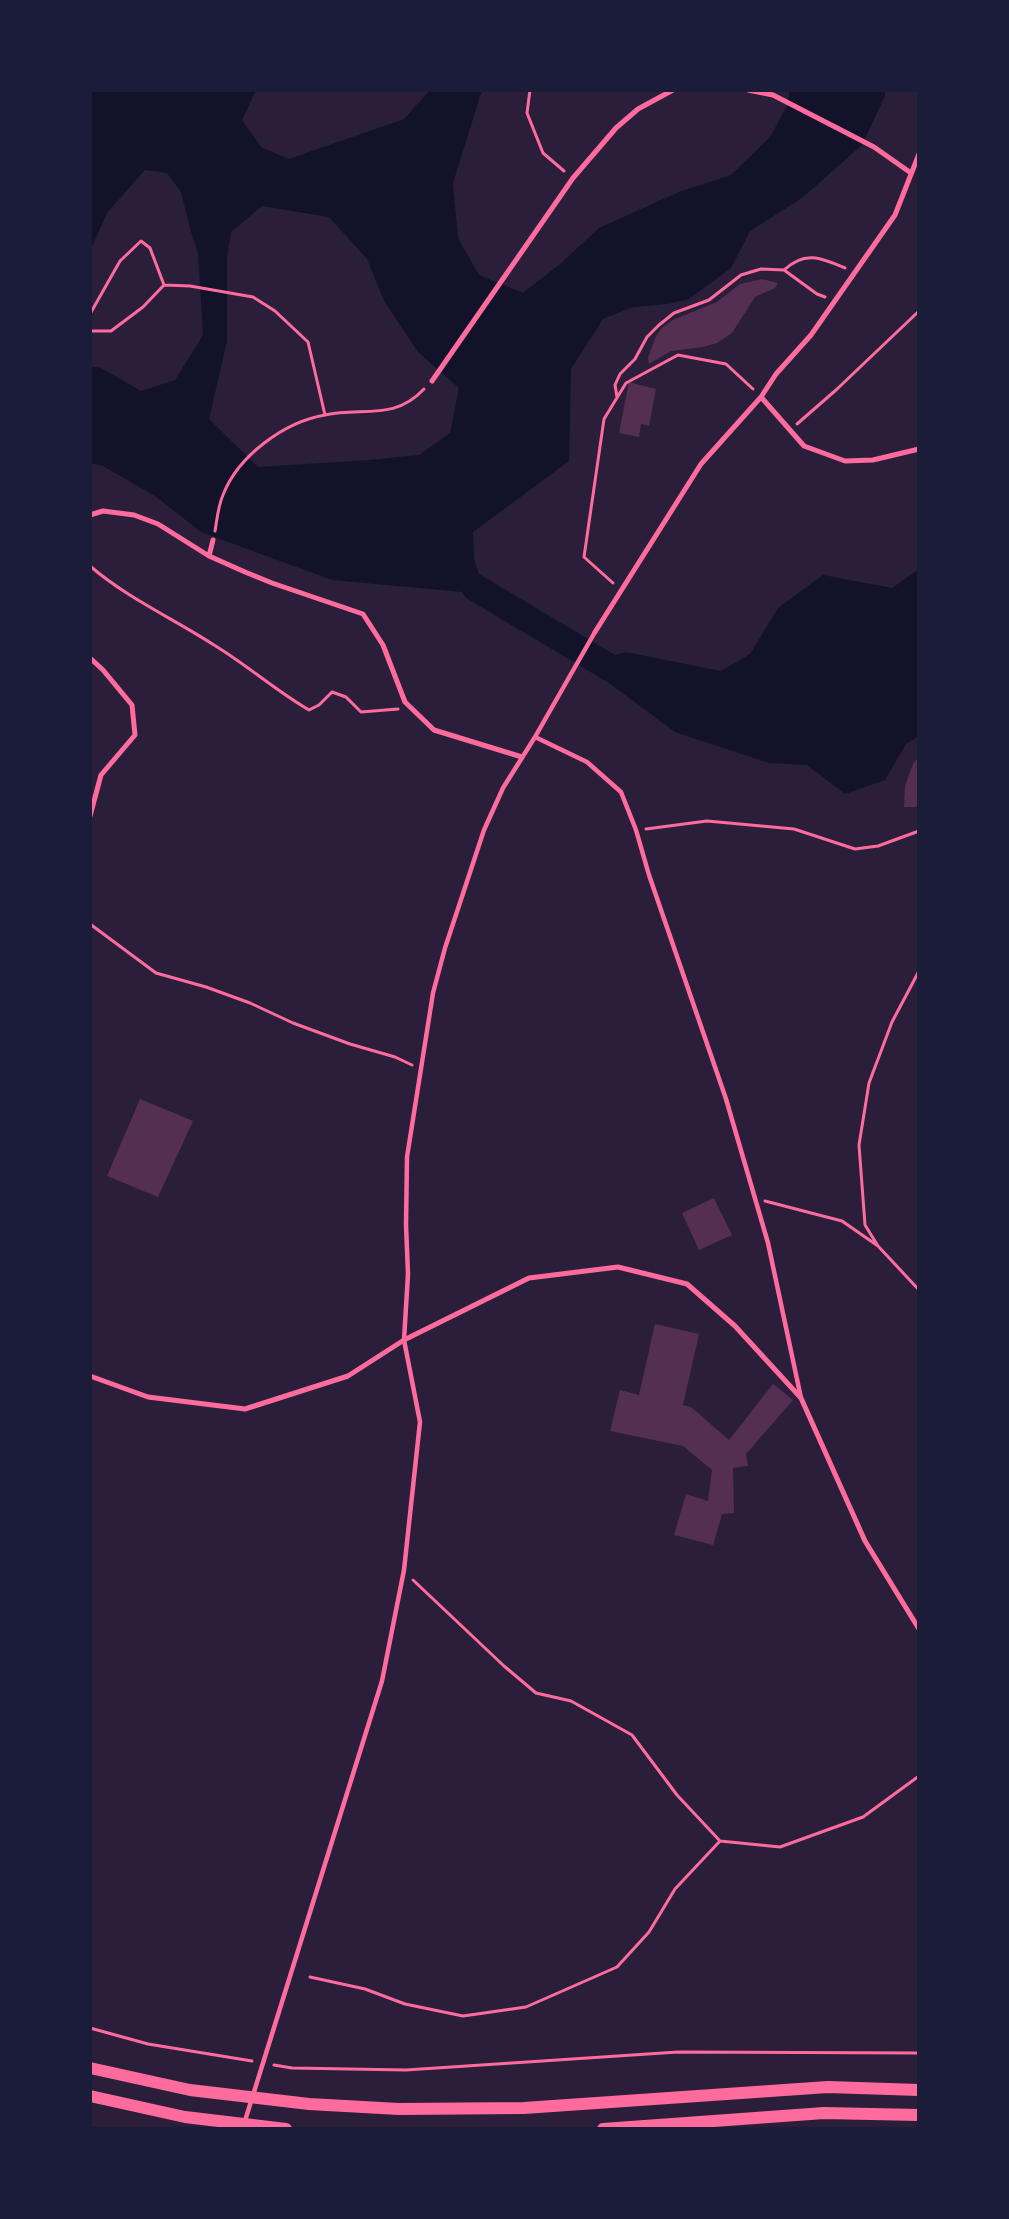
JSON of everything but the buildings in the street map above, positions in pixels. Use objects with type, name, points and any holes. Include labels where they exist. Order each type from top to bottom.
[{"type":"main road","points":[[90,2068],[190,2090],[309,2104],[399,2109],[524,2108],[828,2087],[919,2090]]},
{"type":"main road","points":[[90,2096],[185,2117],[286,2129]]},
{"type":"main road","points":[[603,2129],[824,2113],[919,2115]]},
{"type":"street","points":[[432,381],[573,178],[616,128],[639,109],[673,90]]},
{"type":"street","points":[[748,90],[773,95],[874,147],[911,173]]},
{"type":"street","points":[[595,632],[701,465],[761,397],[776,374],[811,335],[895,215],[919,154]]},
{"type":"street","points":[[761,397],[804,446],[845,461],[873,460],[919,449]]},
{"type":"street","points":[[90,515],[103,511],[134,515],[158,524],[209,556],[272,583],[363,614],[383,645],[405,702],[434,730],[522,757]]},
{"type":"street","points":[[209,556],[213,540]]},
{"type":"street","points":[[90,658],[132,705],[135,735],[101,775],[90,816]]},
{"type":"street","points":[[90,1377],[148,1397],[245,1409],[348,1376],[404,1340],[529,1278],[618,1267],[687,1284],[735,1326],[801,1398],[865,1541],[919,1629]]},
{"type":"lane","points":[[243,2129],[382,1681],[404,1570],[420,1422],[404,1340],[408,1274],[407,1157],[433,993],[445,948],[484,830],[502,788],[535,737],[595,632]]},
{"type":"lane","points":[[535,737],[587,762],[621,792],[636,830],[726,1099],[768,1243],[801,1398]]},
{"type":"path","points":[[530,90],[527,113],[543,153],[573,178]]},
{"type":"path","points":[[90,314],[120,261],[141,241],[150,248],[164,285]]},
{"type":"path","points":[[784,270],[792,263],[806,257],[825,259],[855,272]]},
{"type":"path","points":[[617,397],[615,385],[620,374],[635,359],[658,325],[674,313],[710,300],[741,276],[761,269],[784,270],[817,294],[835,300]]},
{"type":"path","points":[[90,331],[111,331],[143,307],[164,285],[190,286],[253,297],[275,311],[308,342],[325,415]]},
{"type":"path","points":[[789,430],[836,390],[919,311]]},
{"type":"path","points":[[621,591],[584,556],[604,419],[626,382],[678,356],[726,364],[761,397]]},
{"type":"path","points":[[213,540],[223,495],[240,466],[271,438],[291,427],[325,415],[383,412],[413,401],[432,381]]},
{"type":"path","points":[[90,566],[134,596],[237,659],[309,710],[319,705],[332,692],[346,697],[361,712],[411,708]]},
{"type":"path","points":[[636,830],[706,821],[794,829],[855,849],[878,846],[919,831]]},
{"type":"path","points":[[90,924],[156,973],[206,987],[250,1003],[293,1023],[395,1057],[421,1069]]},
{"type":"path","points":[[919,971],[892,1022],[869,1083],[859,1145],[865,1225],[878,1246],[919,1290]]},
{"type":"path","points":[[754,1198],[842,1221],[878,1246]]},
{"type":"path","points":[[404,1570],[504,1666],[536,1693],[571,1701],[632,1735],[677,1795],[720,1841],[780,1847],[863,1817],[919,1776]]},
{"type":"path","points":[[310,1977],[365,1989],[405,2004],[463,2016],[526,2007],[616,1967],[649,1932],[675,1888],[720,1841]]},
{"type":"path","points":[[90,2028],[148,2044],[259,2062]]},
{"type":"path","points":[[270,2064],[292,2068],[406,2070],[678,2052],[919,2053]]},
{"type":"shaded area","points":[[90,90],[919,90],[919,2129],[90,2129]]},
{"type":"shaded area","points":[[90,90],[256,90],[242,120],[261,147],[289,159],[404,119],[430,90],[482,90],[453,183],[458,238],[479,275],[523,293],[560,264],[599,228],[679,192],[731,175],[770,137],[787,106],[790,90],[885,90],[885,96],[862,145],[802,198],[750,231],[731,268],[689,299],[668,304],[633,307],[603,319],[571,369],[569,461],[473,532],[474,559],[479,574],[615,655],[626,652],[721,671],[750,654],[778,608],[823,575],[892,588],[919,569],[919,736],[906,744],[885,780],[845,794],[807,765],[769,763],[675,732],[609,683],[466,598],[462,592],[332,580],[201,532],[155,496],[103,466],[90,463],[90,366],[101,368],[141,391],[175,380],[203,335],[198,253],[181,192],[167,173],[145,170],[107,213],[90,251]],"holes":[[[262,206],[329,217],[367,259],[384,301],[418,352],[459,388],[450,433],[419,455],[258,467],[209,419],[227,341],[227,258],[231,232]]]}]
